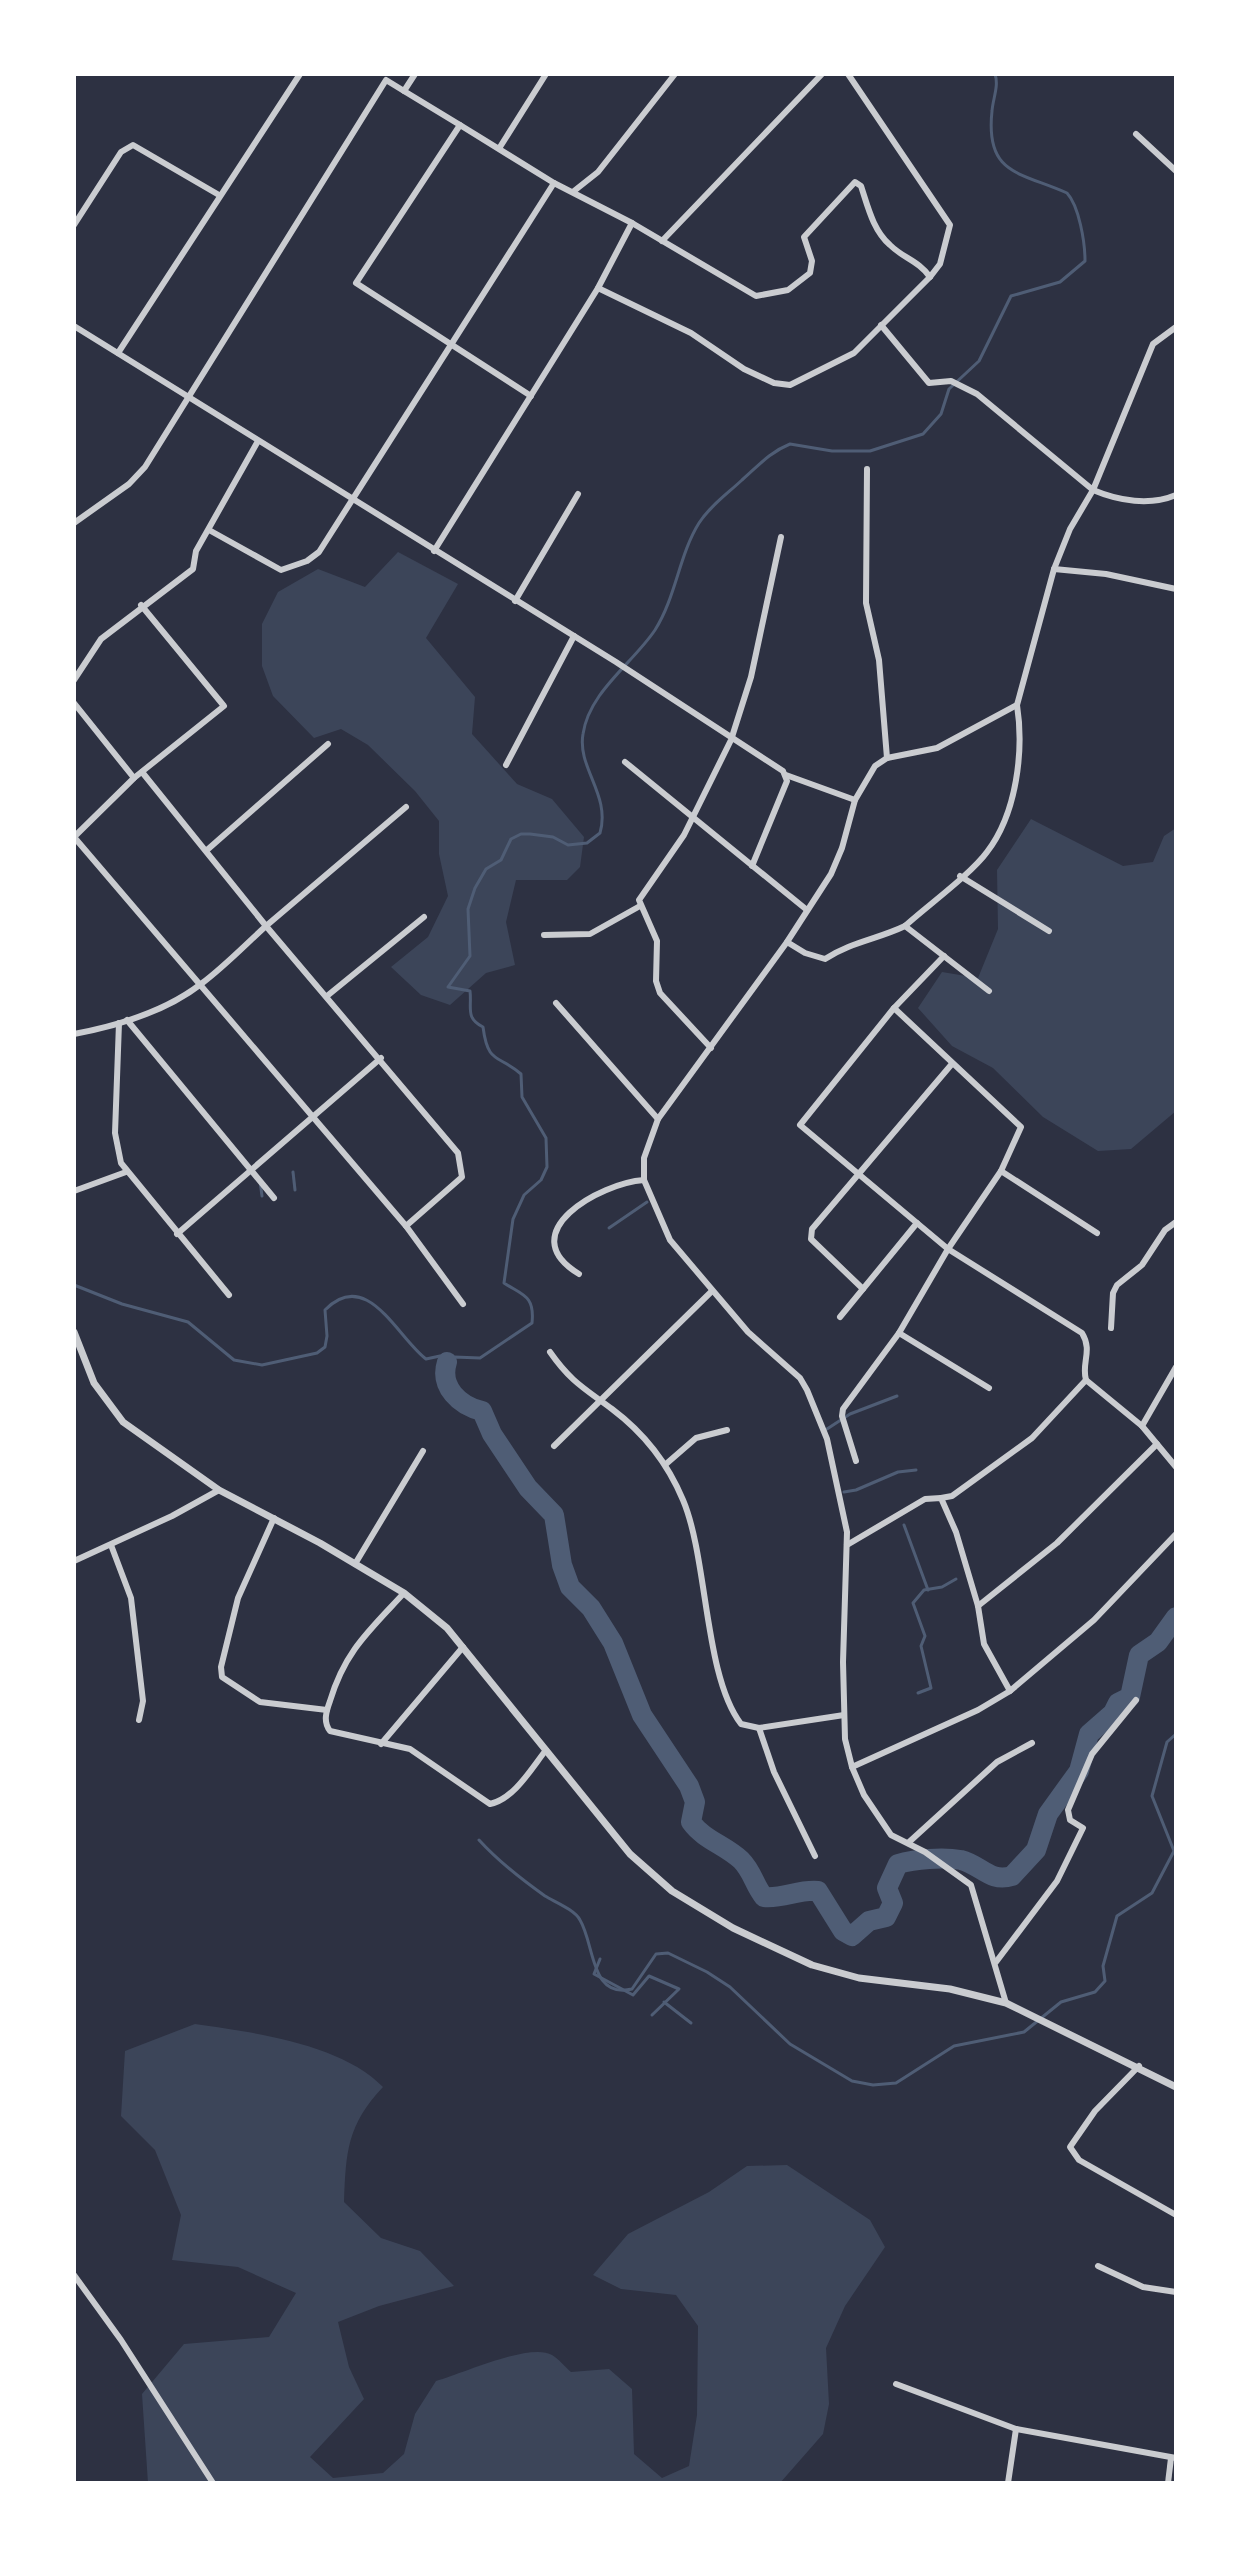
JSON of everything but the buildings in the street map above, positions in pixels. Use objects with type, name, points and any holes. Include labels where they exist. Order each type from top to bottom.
[{"type":"street","points":[[118,353],[300,74]]},
{"type":"street","points":[[377,74],[554,183],[632,223],[746,293],[772,295],[801,282],[810,273],[812,261],[804,237],[855,182],[861,186],[872,219],[886,241],[921,265],[930,277]]},
{"type":"street","points":[[404,91],[415,74]]},
{"type":"street","points":[[500,147],[546,74]]},
{"type":"street","points":[[574,191],[598,172],[675,74]]},
{"type":"street","points":[[662,241],[822,74]]},
{"type":"street","points":[[598,288],[691,333],[744,369],[782,386],[797,383],[842,361],[930,277],[940,264],[950,225],[848,74]]},
{"type":"street","points":[[74,523],[137,477],[386,80]]},
{"type":"street","points":[[460,125],[356,283],[531,396]]},
{"type":"street","points":[[1136,134],[1176,171]]},
{"type":"street","points":[[74,225],[121,152],[133,145],[219,195]]},
{"type":"street","points":[[209,530],[284,570],[319,552],[554,183]]},
{"type":"street","points":[[434,551],[598,288],[632,223]]},
{"type":"street","points":[[881,325],[929,383],[951,381],[977,394],[1093,490],[1134,501],[1158,501],[1176,495]]},
{"type":"street","points":[[74,326],[616,662],[786,775],[855,800]]},
{"type":"street","points":[[787,942],[805,953],[825,959],[854,942],[905,926],[990,849],[1015,781],[1022,735],[1017,705],[1054,569],[1070,529],[1093,490],[1153,344],[1176,327]]},
{"type":"street","points":[[74,680],[94,647],[141,605],[193,569],[196,551],[258,441]]},
{"type":"street","points":[[867,469],[866,603],[879,660],[887,758]]},
{"type":"street","points":[[515,601],[578,494]]},
{"type":"street","points":[[711,1048],[660,993],[656,981],[657,941],[640,906],[641,893],[693,818],[731,740],[751,677],[781,537]]},
{"type":"street","points":[[1054,569],[1118,576],[1176,589]]},
{"type":"street","points":[[141,605],[224,706],[134,778],[74,837],[406,1226],[463,1304]]},
{"type":"street","points":[[506,765],[574,636]]},
{"type":"street","points":[[74,703],[134,778]]},
{"type":"street","points":[[1006,2003],[971,1885],[932,1857],[891,1835],[880,1823],[852,1767],[845,1739],[844,1715],[843,1614],[847,1545],[827,1439],[807,1390],[712,1291],[670,1240],[644,1180],[644,1158],[658,1119],[787,942],[838,860],[855,800],[875,766],[887,758],[937,748],[1017,705]]},
{"type":"street","points":[[207,850],[328,744]]},
{"type":"street","points":[[625,762],[807,910]]},
{"type":"street","points":[[142,772],[266,926],[381,1058],[458,1153],[462,1177],[406,1226]]},
{"type":"street","points":[[752,866],[786,775]]},
{"type":"street","points":[[74,1034],[127,1020],[200,985],[406,807]]},
{"type":"street","points":[[960,876],[1049,931]]},
{"type":"street","points":[[544,935],[590,934],[640,906]]},
{"type":"street","points":[[327,996],[424,917]]},
{"type":"street","points":[[905,926],[989,991]]},
{"type":"street","points":[[944,956],[894,1008],[800,1125],[948,1249],[1082,1333],[1089,1352],[1084,1372],[1086,1380],[1142,1426],[1176,1467]]},
{"type":"street","points":[[556,1003],[658,1119]]},
{"type":"street","points":[[856,1461],[842,1416],[843,1409],[899,1333],[948,1249],[1001,1171],[1021,1127],[951,1065],[894,1008]]},
{"type":"street","points":[[127,1020],[274,1198]]},
{"type":"street","points":[[119,1023],[115,1133],[126,1172],[229,1295]]},
{"type":"street","points":[[177,1234],[381,1058]]},
{"type":"street","points":[[863,1289],[810,1234],[951,1065]]},
{"type":"street","points":[[1001,1171],[1097,1233]]},
{"type":"street","points":[[74,1191],[126,1172]]},
{"type":"street","points":[[579,1274],[563,1265],[556,1252],[555,1233],[560,1220],[616,1184],[644,1180]]},
{"type":"street","points":[[1111,1328],[1113,1293],[1142,1265],[1165,1230],[1176,1222]]},
{"type":"street","points":[[840,1317],[917,1223]]},
{"type":"street","points":[[554,1446],[582,1422],[598,1401],[712,1291]]},
{"type":"street","points":[[74,1332],[94,1383],[123,1422],[219,1490],[404,1593],[447,1628],[649,1872],[733,1928],[812,1965],[859,1978],[950,1989],[1006,2003],[1139,2066],[1176,2087]]},
{"type":"street","points":[[899,1333],[989,1388]]},
{"type":"street","points":[[550,1352],[573,1382],[613,1410],[666,1464],[689,1518],[719,1666],[741,1724],[759,1728],[844,1715]]},
{"type":"street","points":[[1142,1426],[1176,1367]]},
{"type":"street","points":[[847,1545],[925,1499],[952,1496],[1032,1438],[1086,1380]]},
{"type":"street","points":[[666,1464],[696,1438],[727,1430]]},
{"type":"street","points":[[978,1606],[1057,1543],[1112,1493],[1157,1444]]},
{"type":"street","points":[[355,1564],[423,1451]]},
{"type":"street","points":[[74,1561],[219,1490]]},
{"type":"street","points":[[941,1498],[956,1532],[978,1606],[984,1644],[1010,1691]]},
{"type":"street","points":[[274,1518],[238,1598],[221,1667],[222,1677],[260,1702],[327,1710]]},
{"type":"street","points":[[852,1767],[978,1710],[1010,1691],[1094,1620],[1176,1534]]},
{"type":"street","points":[[111,1545],[131,1598],[143,1701],[139,1720]]},
{"type":"street","points":[[404,1593],[343,1662],[327,1710],[325,1722],[330,1731],[415,1752],[479,1800],[490,1804],[501,1800],[520,1783],[546,1750]]},
{"type":"street","points":[[381,1744],[463,1647]]},
{"type":"street","points":[[996,1962],[1057,1881],[1083,1828],[1070,1820],[1068,1810],[1092,1754],[1136,1700]]},
{"type":"street","points":[[759,1728],[774,1772],[815,1856]]},
{"type":"street","points":[[908,1843],[997,1762],[1032,1743]]},
{"type":"street","points":[[1139,2066],[1095,2111],[1070,2147],[1079,2160],[1176,2215]]},
{"type":"street","points":[[1098,2266],[1143,2287],[1176,2292]]},
{"type":"street","points":[[74,2275],[121,2340],[213,2483]]},
{"type":"street","points":[[896,2384],[1016,2429],[1136,2448],[1173,2458],[1168,2483]]},
{"type":"street","points":[[1008,2483],[1016,2429]]},
{"type":"shaded area","points":[[398,552],[458,584],[426,638],[475,697],[472,734],[517,784],[552,799],[584,837],[580,867],[567,880],[516,880],[506,922],[515,965],[486,973],[450,1005],[421,995],[391,967],[428,937],[448,896],[439,854],[439,821],[415,791],[368,745],[341,729],[314,738],[273,696],[262,666],[262,624],[278,592],[318,569],[365,587]]},
{"type":"shaded area","points":[[1031,819],[1123,866],[1153,862],[1164,836],[1176,828],[1176,1111],[1131,1149],[1098,1151],[1043,1117],[993,1068],[952,1046],[918,1008],[942,972],[978,978],[998,929],[997,870]]},
{"type":"shaded area","points":[[195,2024],[269,2036],[321,2050],[365,2072],[383,2087],[355,2127],[348,2154],[344,2202],[381,2238],[420,2251],[454,2286],[379,2306],[338,2322],[349,2367],[364,2399],[310,2457],[333,2478],[383,2473],[404,2454],[415,2414],[436,2381],[496,2360],[542,2352],[555,2357],[571,2372],[609,2369],[632,2389],[634,2454],[662,2478],[689,2466],[697,2415],[698,2326],[676,2295],[621,2289],[593,2275],[628,2234],[709,2192],[747,2166],[787,2165],[870,2220],[885,2247],[845,2306],[826,2348],[829,2404],[823,2434],[780,2483],[148,2483],[142,2394],[184,2344],[269,2337],[296,2293],[238,2267],[172,2260],[181,2215],[155,2150],[121,2116],[125,2051]]},
{"type":"waterway","points":[[74,1285],[122,1304],[188,1322],[234,1360],[262,1365],[317,1353],[325,1347],[325,1310],[340,1299],[354,1296],[380,1310],[426,1359],[440,1356],[447,1362],[454,1357],[480,1358],[532,1323],[529,1301],[504,1283],[513,1219],[524,1195],[541,1180],[547,1167],[546,1138],[522,1097],[521,1074],[495,1057],[488,1048],[483,1027],[477,1024],[470,1012],[470,991],[448,987],[470,956],[468,909],[475,888],[486,869],[501,860],[511,839],[521,834],[553,837],[568,845],[587,843],[600,833],[601,806],[582,746],[587,719],[603,691],[655,630],[668,604],[692,535],[713,506],[764,460],[790,444],[832,451],[870,451],[923,434],[941,414],[949,389],[979,361],[1011,296],[1060,282],[1085,261],[1075,206],[1067,193],[1009,168],[994,148],[991,132],[995,74]]},
{"type":"waterway","points":[[293,1172],[295,1190]]},
{"type":"waterway","points":[[260,1181],[262,1196]]},
{"type":"waterway","points":[[609,1228],[647,1202]]},
{"type":"waterway","points":[[447,1362],[446,1380],[453,1394],[466,1405],[482,1411],[492,1434],[528,1488],[554,1515],[562,1565],[570,1587],[591,1608],[613,1643],[642,1715],[689,1786],[695,1802],[691,1822],[741,1860],[764,1897],[818,1891],[843,1931],[852,1936],[869,1921],[886,1917],[893,1903],[887,1888],[898,1864],[954,1859],[968,1862],[998,1877],[1012,1876],[1036,1850],[1048,1814],[1079,1771],[1089,1734],[1113,1713],[1118,1703],[1130,1697],[1139,1655],[1158,1642],[1176,1617]]},
{"type":"waterway","points":[[827,1429],[850,1414],[897,1396]]},
{"type":"waterway","points":[[844,1492],[898,1472],[916,1470]]},
{"type":"waterway","points":[[904,1525],[928,1590]]},
{"type":"waterway","points":[[918,1693],[931,1688],[921,1646],[925,1636],[913,1603],[924,1590],[942,1587],[956,1579]]},
{"type":"waterway","points":[[479,1840],[519,1877],[577,1916],[596,1968],[608,1986],[618,1990],[632,1989],[656,1954],[668,1953],[730,1987],[790,2044],[852,2081],[873,2085],[896,2083],[954,2046],[1024,2032],[1061,2002],[1095,1992],[1105,1981],[1103,1966],[1117,1916],[1152,1893],[1174,1851],[1152,1796],[1167,1742],[1176,1734]]},
{"type":"waterway","points":[[600,1959],[594,1974],[633,1995],[649,1976],[679,1989],[652,2015]]},
{"type":"waterway","points":[[664,2002],[691,2023]]}]
